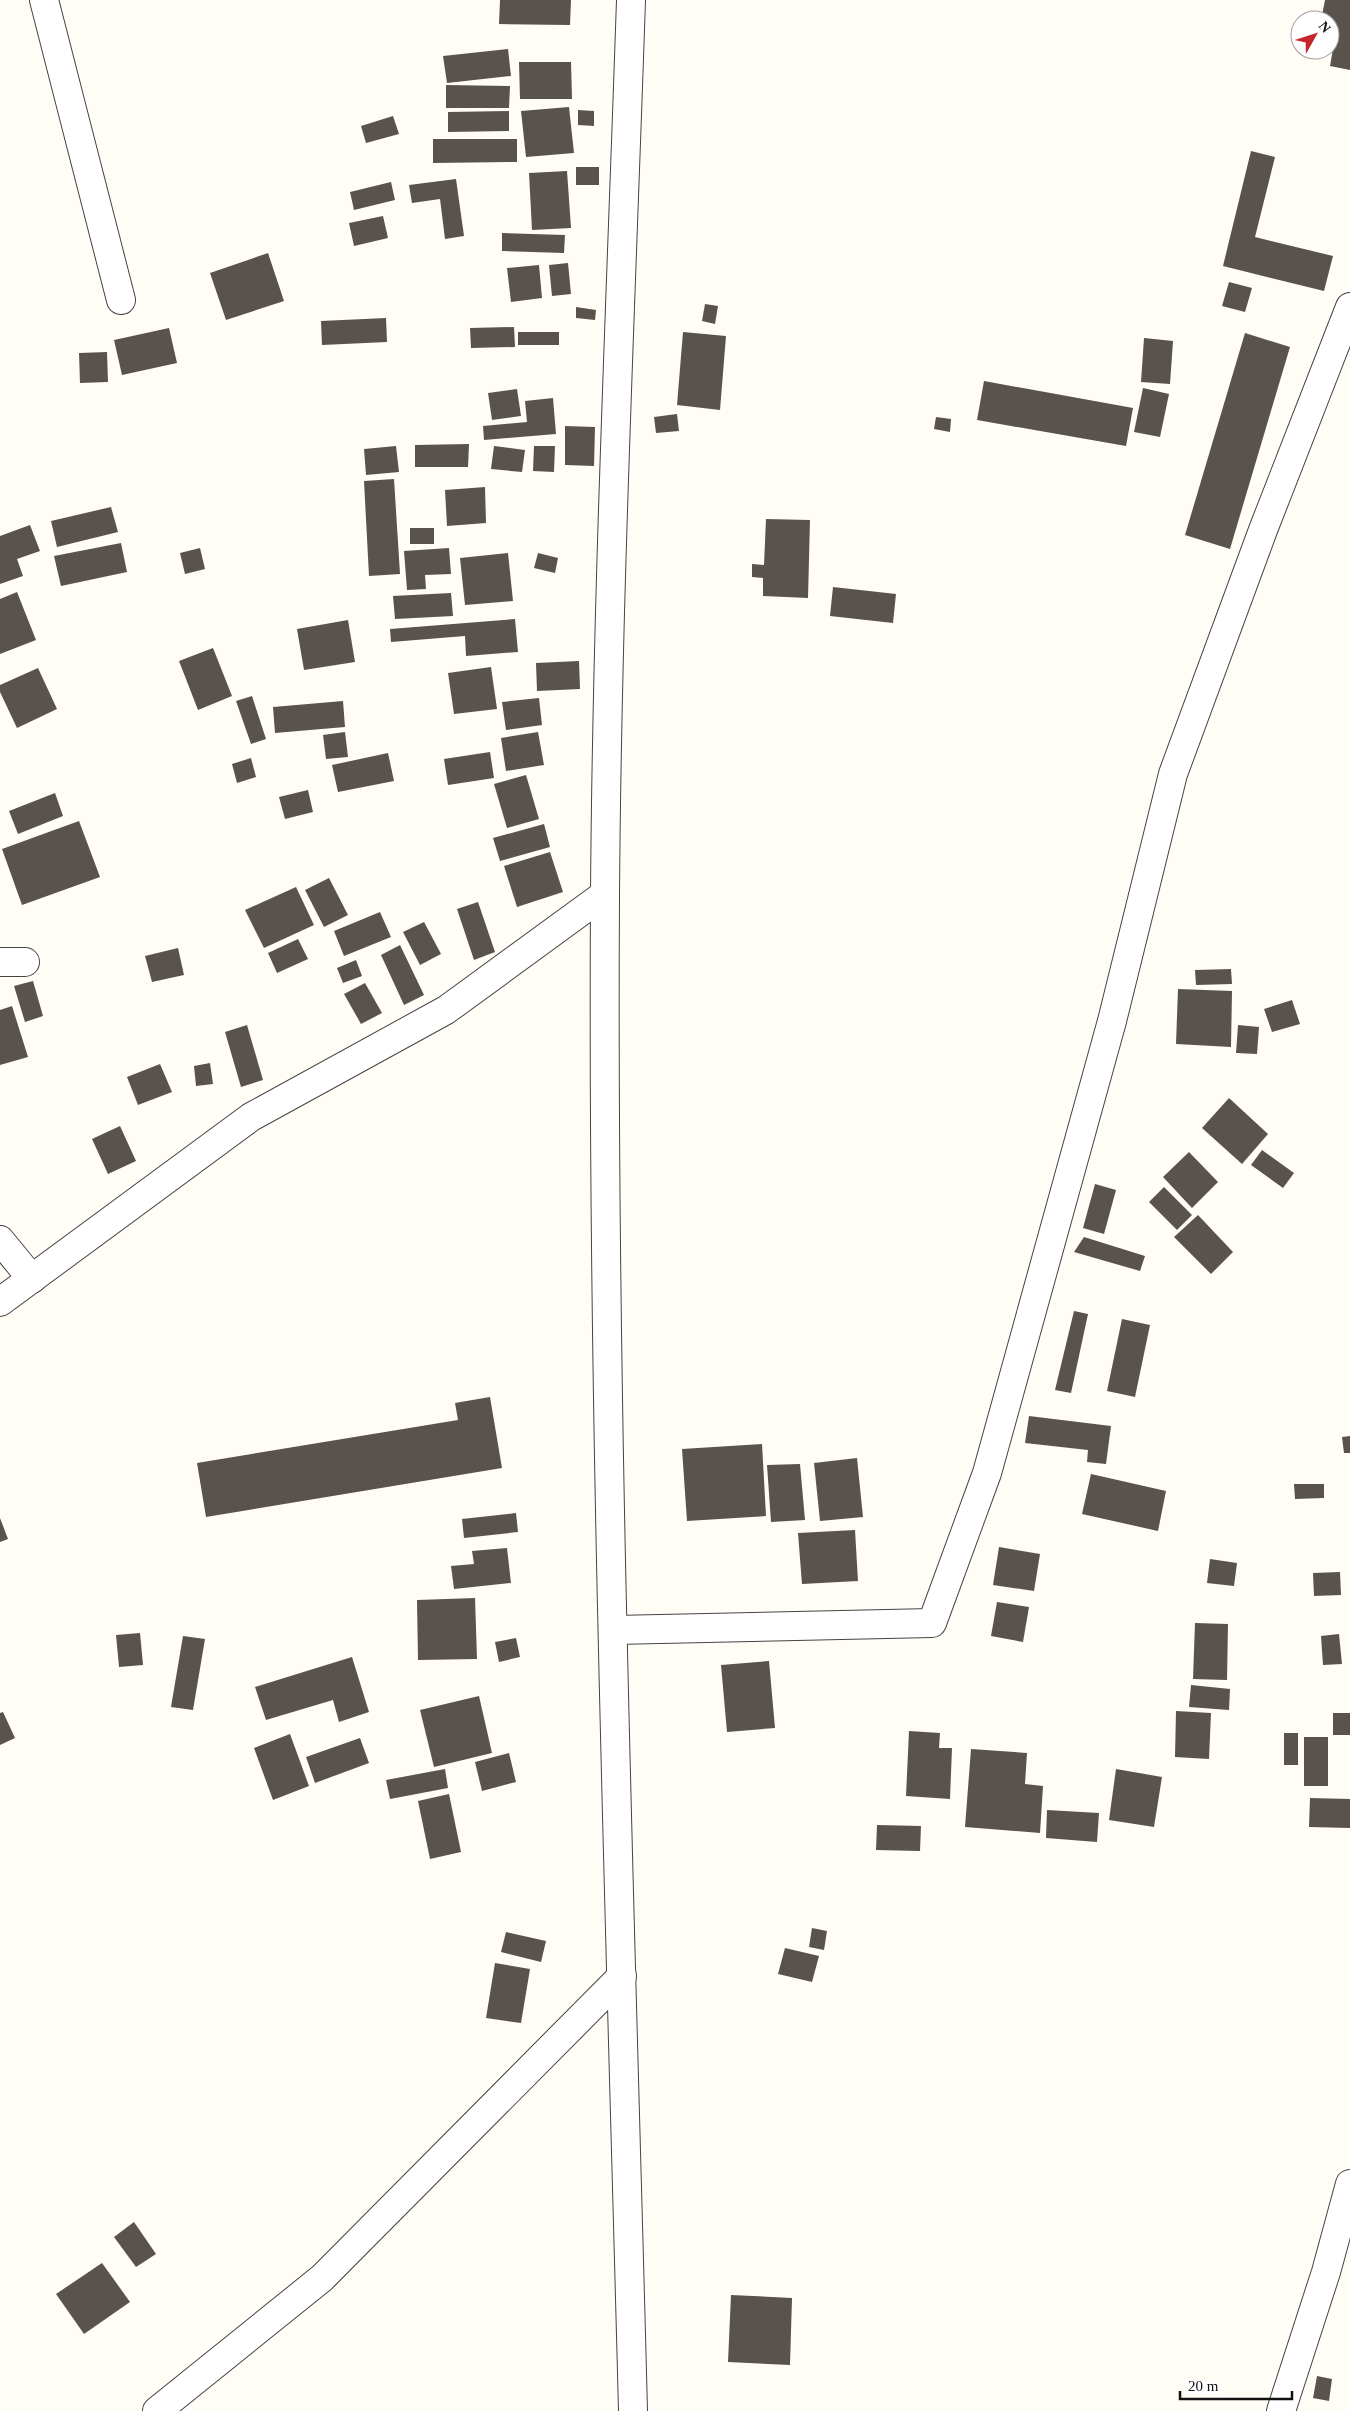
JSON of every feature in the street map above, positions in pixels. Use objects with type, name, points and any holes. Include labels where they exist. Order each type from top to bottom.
[{"type":"street","points":[[44,0],[121,300]]},
{"type":"street","points":[[631,0],[611,569],[605,894],[606,1326],[633,2411]]},
{"type":"street","points":[[614,1630],[932,1623],[987,1473],[1112,1020],[1173,774],[1263,530],[1350,307]]},
{"type":"street","points":[[0,1302],[251,1117],[446,1010],[605,894]]},
{"type":"street","points":[[0,1240],[32,1278]]},
{"type":"street","points":[[157,2411],[322,2278],[622,1976]]},
{"type":"street","points":[[1281,2411],[1326,2272],[1350,2184]]},
{"type":"building","points":[[500,0],[571,0],[570,25],[499,24]]},
{"type":"building","points":[[1325,0],[1350,0],[1350,70],[1330,66],[1331,60],[1340,60],[1340,10],[1323,10]]},
{"type":"building","points":[[508,49],[511,76],[447,83],[443,56]]},
{"type":"building","points":[[519,62],[571,62],[572,99],[520,99]]},
{"type":"building","points":[[446,85],[510,86],[509,108],[446,108]]},
{"type":"building","points":[[569,107],[574,153],[526,157],[521,111]]},
{"type":"building","points":[[578,110],[594,111],[594,126],[578,125]]},
{"type":"building","points":[[509,111],[509,131],[448,132],[448,112]]},
{"type":"building","points":[[393,116],[399,134],[366,143],[361,126]]},
{"type":"building","points":[[433,139],[517,139],[517,162],[433,163]]},
{"type":"building","points":[[1251,151],[1275,157],[1255,237],[1333,256],[1324,291],[1223,266]]},
{"type":"building","points":[[576,167],[599,167],[599,185],[576,185]]},
{"type":"building","points":[[567,171],[571,228],[532,230],[529,173]]},
{"type":"building","points":[[456,179],[464,236],[445,239],[440,199],[412,203],[409,185]]},
{"type":"building","points":[[391,182],[395,200],[354,210],[350,192]]},
{"type":"building","points":[[383,216],[388,238],[354,246],[349,223]]},
{"type":"building","points":[[502,233],[565,235],[564,253],[502,251]]},
{"type":"building","points":[[268,253],[284,301],[226,320],[210,273]]},
{"type":"building","points":[[568,263],[571,294],[552,296],[549,265]]},
{"type":"building","points":[[539,265],[542,298],[511,302],[507,268]]},
{"type":"building","points":[[1229,282],[1252,288],[1245,312],[1222,306]]},
{"type":"building","points":[[705,304],[718,306],[715,324],[702,321]]},
{"type":"building","points":[[576,307],[596,310],[595,320],[576,318]]},
{"type":"building","points":[[386,318],[387,342],[322,345],[321,321]]},
{"type":"building","points":[[514,327],[515,347],[471,348],[470,328]]},
{"type":"building","points":[[169,328],[177,363],[122,375],[114,340]]},
{"type":"building","points":[[518,332],[559,332],[559,345],[518,345]]},
{"type":"building","points":[[683,332],[726,336],[720,410],[677,405]]},
{"type":"building","points":[[1245,333],[1290,347],[1230,549],[1185,535]]},
{"type":"building","points":[[1144,338],[1173,341],[1170,384],[1141,382]]},
{"type":"building","points":[[107,352],[108,382],[80,383],[79,353]]},
{"type":"building","points":[[984,381],[1133,408],[1126,446],[977,420]]},
{"type":"building","points":[[1143,388],[1169,394],[1160,437],[1134,432]]},
{"type":"building","points":[[517,389],[521,416],[492,420],[488,393]]},
{"type":"building","points":[[553,398],[556,434],[484,440],[483,426],[527,422],[525,401]]},
{"type":"building","points":[[677,414],[679,431],[656,433],[654,417]]},
{"type":"building","points":[[936,417],[951,419],[950,432],[934,429]]},
{"type":"building","points":[[565,426],[595,427],[594,466],[565,465]]},
{"type":"building","points":[[469,444],[468,467],[415,467],[415,445]]},
{"type":"building","points":[[396,446],[399,472],[366,475],[364,449]]},
{"type":"building","points":[[494,446],[525,450],[522,472],[491,469]]},
{"type":"building","points":[[534,446],[555,446],[554,472],[533,471]]},
{"type":"building","points":[[394,479],[400,574],[369,576],[364,481]]},
{"type":"building","points":[[485,487],[486,523],[447,526],[445,490]]},
{"type":"building","points":[[111,507],[118,532],[57,547],[51,521]]},
{"type":"building","points":[[766,519],[810,520],[808,598],[763,596],[763,578],[752,577],[752,564],[764,565]]},
{"type":"building","points":[[30,525],[40,551],[17,559],[23,576],[0,584],[0,536]]},
{"type":"building","points":[[410,528],[434,528],[434,544],[410,544]]},
{"type":"building","points":[[121,543],[127,572],[61,586],[54,556]]},
{"type":"building","points":[[200,548],[205,569],[185,574],[180,553]]},
{"type":"building","points":[[449,548],[451,574],[425,575],[426,589],[407,590],[404,551]]},
{"type":"building","points":[[508,553],[513,601],[465,605],[460,558]]},
{"type":"building","points":[[538,553],[558,558],[555,573],[534,568]]},
{"type":"building","points":[[833,587],[896,594],[893,623],[830,616]]},
{"type":"building","points":[[17,592],[36,640],[0,654],[0,599]]},
{"type":"building","points":[[451,593],[453,616],[395,619],[393,596]]},
{"type":"building","points":[[515,619],[518,652],[466,656],[465,636],[391,642],[390,629]]},
{"type":"building","points":[[348,620],[355,662],[304,670],[297,629]]},
{"type":"building","points":[[213,648],[232,696],[198,710],[179,661]]},
{"type":"building","points":[[579,661],[580,689],[537,691],[536,663]]},
{"type":"building","points":[[491,667],[497,709],[454,714],[448,673]]},
{"type":"building","points":[[38,668],[57,709],[17,728],[0,692],[0,685]]},
{"type":"building","points":[[252,696],[266,739],[251,744],[236,701]]},
{"type":"building","points":[[539,698],[542,725],[506,730],[502,702]]},
{"type":"building","points":[[343,701],[345,727],[275,733],[273,707]]},
{"type":"building","points":[[345,732],[348,757],[326,759],[323,735]]},
{"type":"building","points":[[538,732],[544,765],[506,771],[501,738]]},
{"type":"building","points":[[490,752],[494,778],[448,785],[444,759]]},
{"type":"building","points":[[388,753],[394,781],[338,792],[332,765]]},
{"type":"building","points":[[251,758],[256,777],[237,783],[232,764]]},
{"type":"building","points":[[526,775],[539,819],[507,828],[494,784]]},
{"type":"building","points":[[308,790],[313,812],[285,819],[279,797]]},
{"type":"building","points":[[55,793],[63,816],[18,834],[9,811]]},
{"type":"building","points":[[79,821],[100,877],[22,905],[2,849]]},
{"type":"building","points":[[544,824],[550,847],[500,861],[493,838]]},
{"type":"building","points":[[550,852],[563,892],[517,907],[504,866]]},
{"type":"building","points":[[329,878],[348,915],[324,927],[305,890]]},
{"type":"building","points":[[296,887],[314,925],[264,948],[245,910]]},
{"type":"building","points":[[478,902],[495,952],[474,960],[457,909]]},
{"type":"building","points":[[380,912],[391,937],[344,956],[334,931]]},
{"type":"building","points":[[424,922],[441,954],[420,965],[403,932]]},
{"type":"building","points":[[298,939],[308,959],[277,973],[268,953]]},
{"type":"building","points":[[400,945],[424,995],[404,1005],[381,955]]},
{"type":"building","points":[[178,948],[184,975],[152,982],[145,956]]},
{"type":"building","points":[[356,960],[362,976],[343,983],[337,968]]},
{"type":"building","points":[[1231,969],[1232,984],[1196,985],[1195,970]]},
{"type":"building","points":[[33,981],[43,1016],[25,1022],[14,986]]},
{"type":"building","points":[[365,983],[382,1013],[361,1024],[344,994]]},
{"type":"building","points":[[1178,989],[1232,991],[1231,1047],[1176,1044]]},
{"type":"building","points":[[1292,1000],[1300,1024],[1272,1032],[1264,1009]]},
{"type":"building","points":[[12,1006],[28,1057],[0,1065],[0,1010]]},
{"type":"building","points":[[247,1025],[263,1080],[241,1087],[225,1032]]},
{"type":"building","points":[[1238,1025],[1259,1027],[1257,1054],[1236,1053]]},
{"type":"building","points":[[210,1063],[213,1084],[196,1086],[194,1066]]},
{"type":"building","points":[[160,1064],[172,1092],[138,1105],[127,1077]]},
{"type":"building","points":[[1229,1098],[1268,1134],[1242,1164],[1202,1128]]},
{"type":"building","points":[[120,1126],[136,1161],[108,1174],[92,1139]]},
{"type":"building","points":[[1262,1150],[1294,1173],[1283,1188],[1251,1165]]},
{"type":"building","points":[[1189,1152],[1218,1182],[1192,1208],[1163,1177]]},
{"type":"building","points":[[1095,1184],[1116,1190],[1104,1234],[1083,1228]]},
{"type":"building","points":[[1164,1187],[1192,1215],[1177,1230],[1149,1202]]},
{"type":"building","points":[[1198,1215],[1233,1252],[1211,1274],[1174,1237]]},
{"type":"building","points":[[1084,1237],[1145,1256],[1140,1271],[1074,1252]]},
{"type":"building","points":[[1074,1311],[1088,1314],[1071,1393],[1055,1390]]},
{"type":"building","points":[[1122,1319],[1150,1325],[1135,1397],[1107,1391]]},
{"type":"building","points":[[490,1397],[502,1468],[206,1517],[197,1463],[458,1420],[455,1403]]},
{"type":"building","points":[[1029,1416],[1111,1426],[1106,1464],[1087,1462],[1088,1450],[1025,1443]]},
{"type":"building","points":[[1350,1436],[1350,1453],[1344,1453],[1342,1437]]},
{"type":"building","points":[[762,1444],[766,1516],[687,1521],[682,1449]]},
{"type":"building","points":[[857,1458],[863,1517],[820,1521],[814,1463]]},
{"type":"building","points":[[800,1464],[805,1520],[771,1522],[767,1465]]},
{"type":"building","points":[[1091,1474],[1166,1491],[1158,1531],[1082,1514]]},
{"type":"building","points":[[1294,1484],[1324,1484],[1324,1498],[1295,1499]]},
{"type":"building","points":[[516,1513],[518,1532],[464,1538],[462,1519]]},
{"type":"building","points":[[0,1518],[8,1539],[0,1542]]},
{"type":"building","points":[[855,1530],[858,1581],[802,1584],[798,1533]]},
{"type":"building","points":[[999,1547],[1040,1554],[1034,1591],[993,1585]]},
{"type":"building","points":[[507,1548],[511,1583],[454,1589],[451,1566],[474,1564],[472,1551]]},
{"type":"building","points":[[1210,1559],[1237,1563],[1234,1586],[1207,1583]]},
{"type":"building","points":[[1340,1572],[1341,1595],[1314,1596],[1313,1573]]},
{"type":"building","points":[[475,1598],[477,1659],[418,1660],[417,1600]]},
{"type":"building","points":[[997,1602],[1029,1607],[1023,1642],[991,1636]]},
{"type":"building","points":[[1195,1623],[1228,1624],[1227,1680],[1193,1679]]},
{"type":"building","points":[[140,1633],[143,1665],[119,1667],[116,1635]]},
{"type":"building","points":[[1339,1634],[1342,1664],[1323,1665],[1321,1636]]},
{"type":"building","points":[[183,1636],[205,1639],[193,1710],[171,1707]]},
{"type":"building","points":[[516,1638],[520,1657],[499,1662],[495,1642]]},
{"type":"building","points":[[352,1657],[369,1712],[339,1722],[333,1700],[266,1720],[255,1687]]},
{"type":"building","points":[[769,1661],[775,1728],[727,1732],[721,1665]]},
{"type":"building","points":[[1191,1685],[1230,1689],[1229,1710],[1189,1707]]},
{"type":"building","points":[[479,1696],[492,1753],[434,1767],[420,1710]]},
{"type":"building","points":[[1176,1711],[1211,1713],[1209,1759],[1175,1757]]},
{"type":"building","points":[[3,1712],[15,1738],[0,1745],[0,1713]]},
{"type":"building","points":[[1333,1713],[1350,1713],[1350,1735],[1333,1735]]},
{"type":"building","points":[[909,1731],[940,1733],[939,1748],[952,1748],[950,1799],[906,1796]]},
{"type":"building","points":[[1284,1733],[1298,1733],[1298,1765],[1284,1765]]},
{"type":"building","points":[[290,1734],[309,1786],[273,1800],[254,1748]]},
{"type":"building","points":[[1304,1737],[1328,1737],[1328,1786],[1304,1786]]},
{"type":"building","points":[[360,1738],[369,1763],[315,1783],[306,1757]]},
{"type":"building","points":[[971,1749],[1027,1753],[1025,1784],[1043,1786],[1040,1833],[965,1827]]},
{"type":"building","points":[[509,1753],[516,1782],[482,1791],[475,1762]]},
{"type":"building","points":[[445,1769],[448,1788],[390,1799],[386,1780]]},
{"type":"building","points":[[1116,1769],[1162,1777],[1154,1827],[1109,1820]]},
{"type":"building","points":[[449,1794],[461,1852],[430,1859],[418,1801]]},
{"type":"building","points":[[1310,1798],[1350,1799],[1350,1828],[1309,1827]]},
{"type":"building","points":[[1047,1810],[1099,1813],[1097,1842],[1046,1838]]},
{"type":"building","points":[[877,1825],[921,1826],[920,1851],[876,1850]]},
{"type":"building","points":[[812,1928],[827,1931],[824,1950],[809,1947]]},
{"type":"building","points":[[506,1932],[546,1941],[541,1962],[501,1952]]},
{"type":"building","points":[[785,1948],[819,1956],[812,1982],[778,1974]]},
{"type":"building","points":[[495,1963],[530,1969],[521,2023],[486,2018]]},
{"type":"building","points":[[134,2222],[156,2254],[136,2267],[114,2237]]},
{"type":"building","points":[[102,2263],[130,2302],[84,2334],[56,2294]]},
{"type":"building","points":[[731,2295],[792,2298],[790,2365],[728,2362]]},
{"type":"building","points":[[1317,2376],[1332,2379],[1329,2401],[1313,2398]]}]
